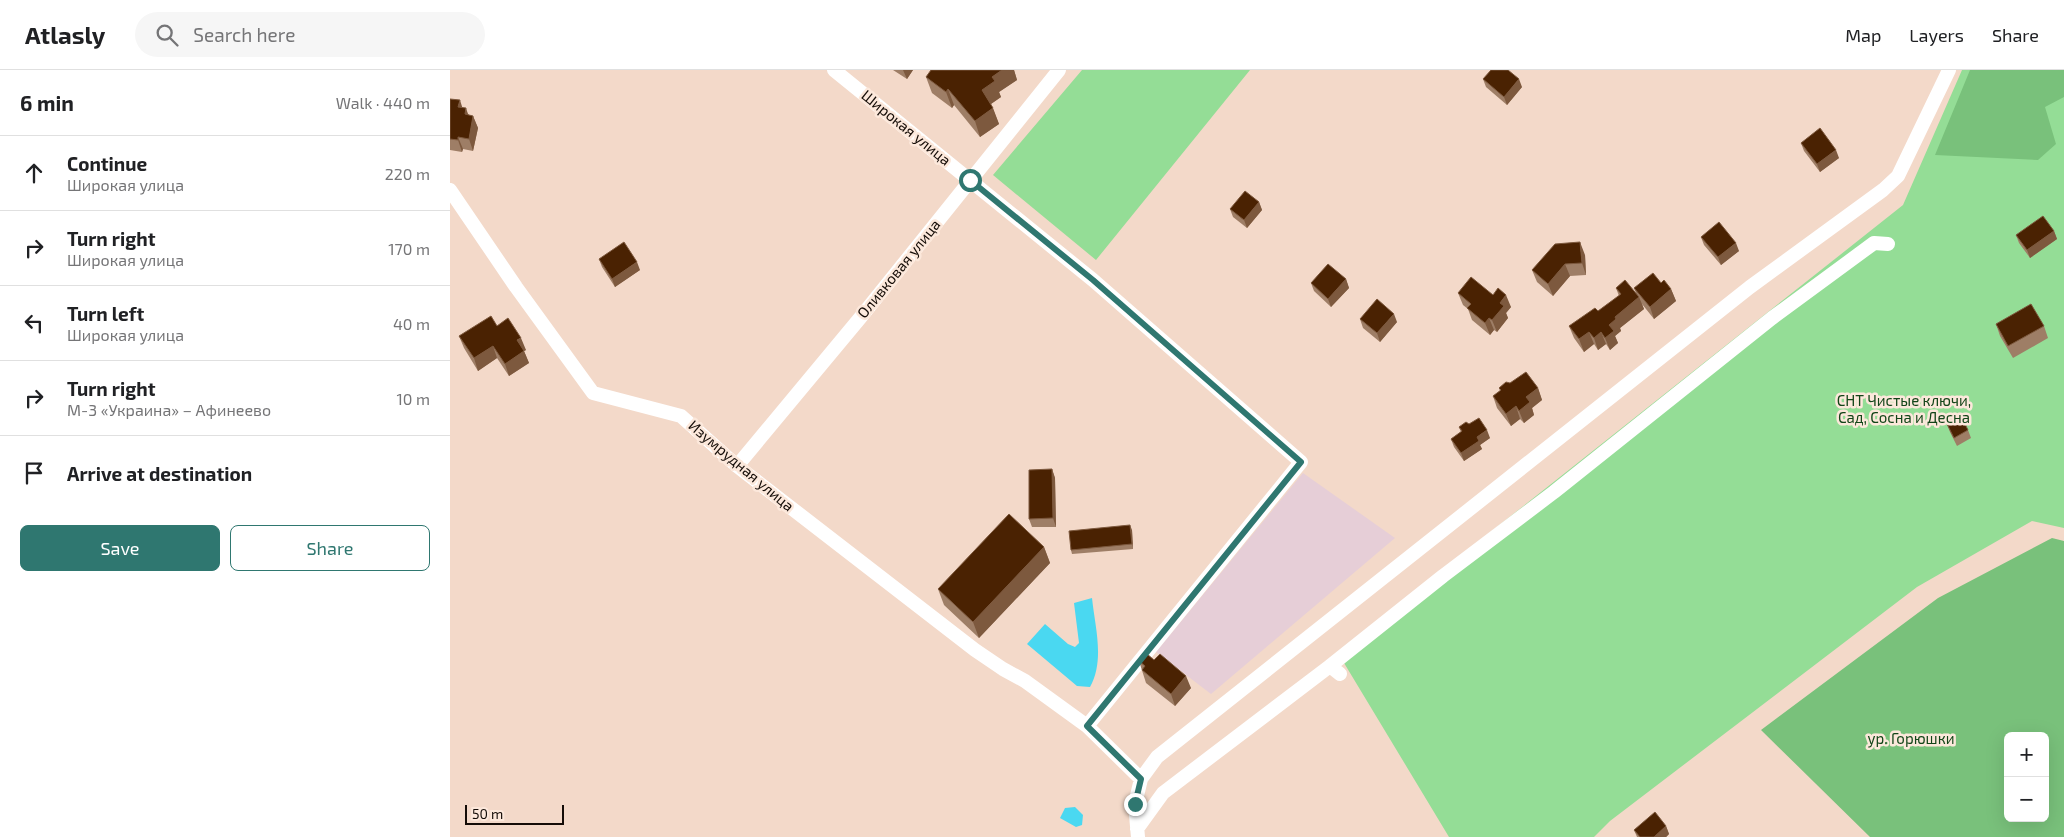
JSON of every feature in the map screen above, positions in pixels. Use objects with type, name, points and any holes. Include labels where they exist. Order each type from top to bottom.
[{"type":"street","name":"Широкая улица","points":[[834,70],[1093,280],[1301,462],[1087,726]]},
{"type":"street","name":"Оливковая улица","points":[[737,466],[860,318],[1059,70]]},
{"type":"street","points":[[1138,833],[1135,804],[1141,779],[1157,757],[1750,287],[1883,190],[1898,176],[1949,70]]},
{"type":"street","name":"Изумрудная улица","points":[[450,190],[516,287],[593,393],[681,416],[737,466],[974,650],[1025,682],[1087,726]]},
{"type":"street","points":[[1138,833],[1164,792],[1335,670],[1443,576],[1554,492],[1772,318],[1874,244],[1888,244]]},
{"type":"street","points":[[1087,726],[1141,779]]},
{"type":"shaded area","points":[[1303,473],[1395,538],[1211,694],[1156,652]]},
{"type":"green space","points":[[1082,70],[1250,70],[1096,260],[993,175]]},
{"type":"green space","name":"СНТ Чистые ключи, Сад, Сосна и Десна","points":[[1962,70],[2064,70],[2064,528],[2032,521],[1917,587],[1610,821],[1594,837],[1449,837],[1338,653],[1903,205]]},
{"type":"green space","points":[[1970,70],[2064,70],[2064,97],[2045,107],[2056,144],[2038,160],[1935,155]]},
{"type":"green space","name":"ур. Горюшки","points":[[2052,538],[2064,541],[2064,837],[1870,837],[1761,730],[1938,598]]},
{"type":"water","points":[[1092,598],[1098,643],[1097,666],[1095,677],[1090,687],[1077,686],[1027,644],[1045,624],[1068,644],[1075,647],[1079,643],[1074,603]]},
{"type":"water","points":[[1075,807],[1083,815],[1082,825],[1076,827],[1060,818],[1065,808]]},
{"type":"building","points":[[931,70],[1002,70],[992,77],[995,81],[982,90],[993,108],[975,121],[948,89],[946,92],[926,77]]},
{"type":"building","points":[[1491,70],[1508,70],[1519,79],[1504,97],[1483,79]]},
{"type":"building","points":[[450,99],[460,100],[458,107],[466,108],[465,114],[473,116],[469,139],[458,137],[458,140],[450,139]]},
{"type":"building","points":[[1820,128],[1836,150],[1817,164],[1801,143]]},
{"type":"building","points":[[1245,191],[1259,202],[1244,220],[1230,209]]},
{"type":"building","points":[[2043,216],[2054,231],[2027,250],[2016,235]]},
{"type":"building","points":[[1719,222],[1736,243],[1718,257],[1701,237]]},
{"type":"building","points":[[624,242],[637,262],[612,279],[599,259]]},
{"type":"building","points":[[1580,242],[1582,263],[1565,264],[1548,284],[1532,270],[1555,244]]},
{"type":"building","points":[[1328,264],[1346,279],[1328,299],[1311,283]]},
{"type":"building","points":[[1653,273],[1661,283],[1664,280],[1671,289],[1650,307],[1634,288]]},
{"type":"building","points":[[1471,277],[1493,295],[1498,288],[1506,295],[1500,303],[1504,306],[1492,320],[1489,318],[1485,323],[1467,308],[1471,304],[1458,293]]},
{"type":"building","points":[[1625,280],[1639,297],[1615,317],[1616,319],[1609,325],[1614,331],[1605,338],[1601,332],[1594,338],[1589,332],[1579,339],[1569,326],[1595,308],[1598,311],[1621,294],[1616,288]]},
{"type":"building","points":[[1377,299],[1394,314],[1377,333],[1360,319]]},
{"type":"building","points":[[2031,304],[2044,326],[2008,346],[1996,324]]},
{"type":"building","points":[[491,316],[497,326],[508,318],[521,338],[517,340],[524,351],[505,364],[493,346],[474,358],[459,336]]},
{"type":"building","points":[[1526,372],[1538,388],[1526,397],[1530,402],[1519,411],[1516,406],[1506,414],[1493,396],[1501,390],[1499,388],[1506,382],[1510,383]]},
{"type":"building","points":[[1961,416],[1968,430],[1954,438],[1947,424]]},
{"type":"building","points":[[1479,418],[1487,430],[1477,437],[1479,441],[1461,453],[1451,439],[1462,431],[1459,427],[1466,422],[1469,424]]},
{"type":"building","points":[[1052,469],[1053,518],[1029,519],[1029,470]]},
{"type":"building","points":[[1009,514],[1044,547],[973,622],[938,589]]},
{"type":"building","points":[[1130,525],[1132,544],[1071,550],[1069,531]]},
{"type":"building","points":[[1146,653],[1154,660],[1160,654],[1186,676],[1171,694],[1142,670],[1145,666],[1139,661]]},
{"type":"building","points":[[1655,812],[1666,826],[1654,837],[1640,837],[1634,830]]},
{"type":"route","points":[[970,180],[1093,280],[1301,462],[1087,726],[1141,779],[1135,804]]}]
